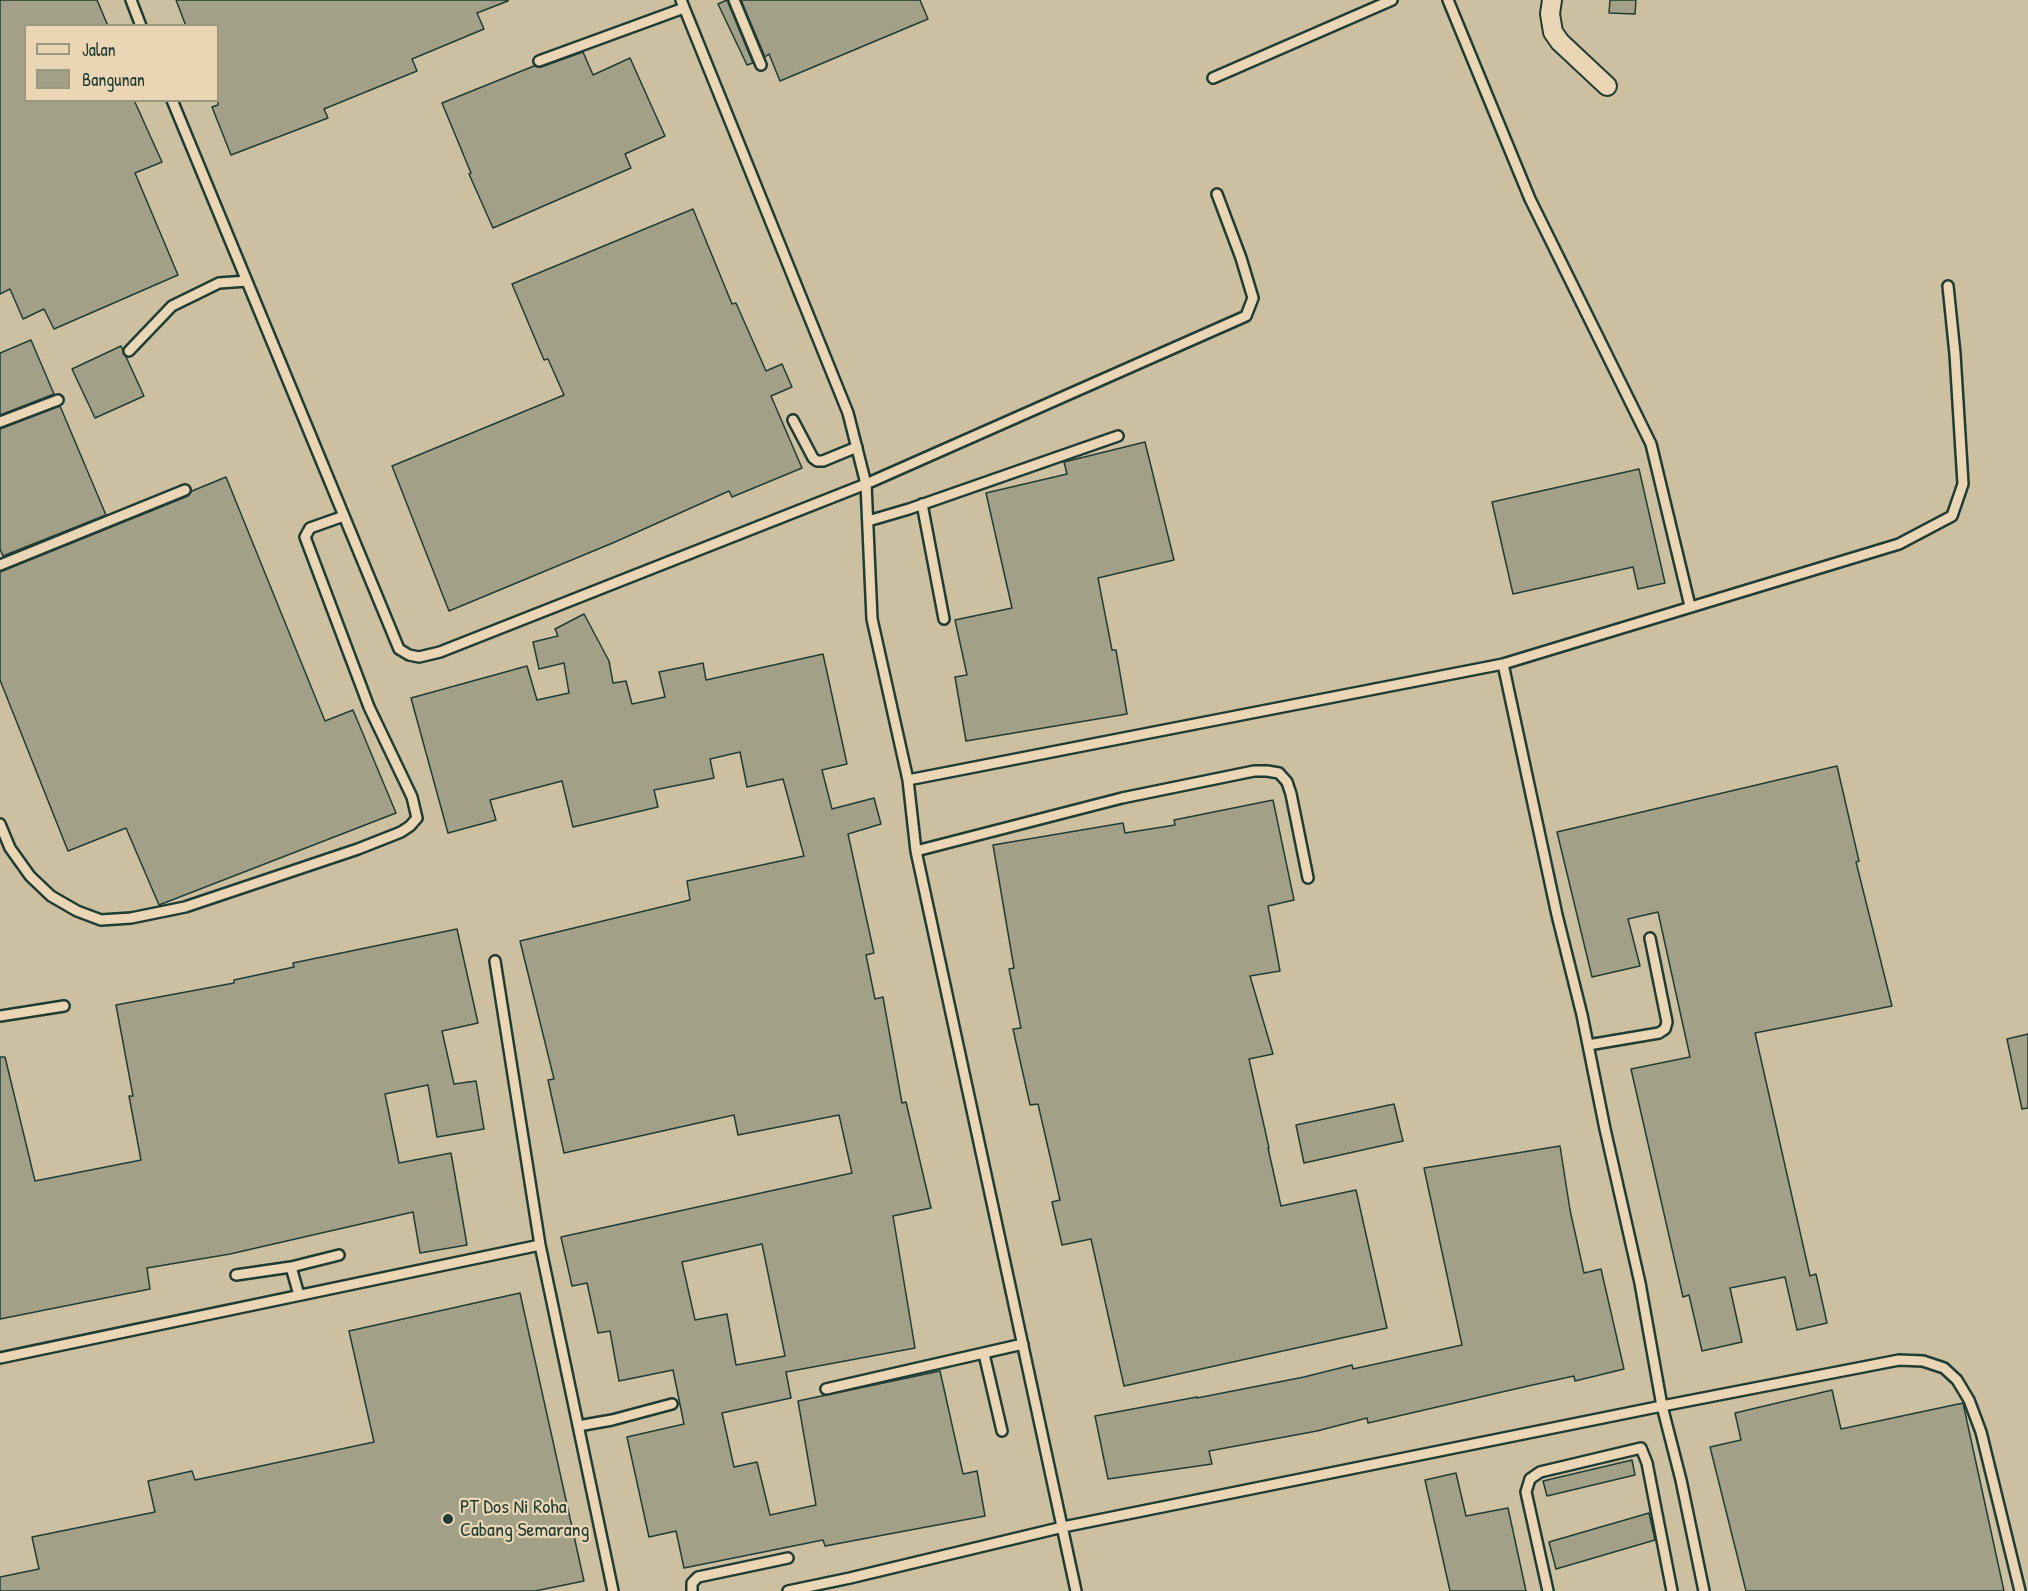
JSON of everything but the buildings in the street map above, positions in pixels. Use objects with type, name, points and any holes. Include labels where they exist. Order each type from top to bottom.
[{"type":"street","points":[[1552,0],[1550,14],[1553,32],[1560,42],[1606,86]]},
{"type":"lane","points":[[130,0],[140,24]]},
{"type":"lane","points":[[734,0],[761,65]]},
{"type":"lane","points":[[1213,78],[1392,0]]},
{"type":"lane","points":[[1448,0],[1530,200],[1651,444],[1690,606]]},
{"type":"lane","points":[[539,61],[682,4],[848,413],[866,484],[872,619],[908,780],[916,850],[1076,1591]]},
{"type":"lane","points":[[173,102],[399,649],[409,655],[419,657],[440,652],[866,484],[1246,316],[1253,298],[1217,194]]},
{"type":"lane","points":[[129,351],[172,306],[219,283],[247,281]]},
{"type":"lane","points":[[908,780],[1503,664],[1899,544],[1952,516],[1963,484],[1955,354],[1948,286]]},
{"type":"lane","points":[[0,422],[58,400]]},
{"type":"lane","points":[[793,420],[813,458],[817,461],[823,461],[856,447]]},
{"type":"lane","points":[[867,521],[1118,436]]},
{"type":"lane","points":[[0,565],[185,490]]},
{"type":"lane","points":[[922,504],[944,619]]},
{"type":"lane","points":[[0,824],[10,848],[30,876],[51,896],[76,911],[101,920],[131,918],[185,907],[358,849],[401,832],[410,826],[417,818],[412,797],[369,707],[305,537],[310,528],[344,516]]},
{"type":"lane","points":[[1503,664],[1557,915],[1582,1015],[1640,1283],[1662,1407],[1704,1591]]},
{"type":"lane","points":[[916,850],[1122,798],[1254,771],[1267,771],[1279,773],[1287,782],[1308,878]]},
{"type":"lane","points":[[1588,1045],[1659,1034],[1665,1029],[1667,1022],[1650,938]]},
{"type":"lane","points":[[495,961],[540,1245],[613,1591]]},
{"type":"lane","points":[[0,1016],[64,1006]]},
{"type":"lane","points":[[0,1358],[540,1245]]},
{"type":"lane","points":[[236,1275],[291,1267],[339,1255]]},
{"type":"lane","points":[[291,1267],[299,1295]]},
{"type":"lane","points":[[826,1389],[1023,1344]]},
{"type":"lane","points":[[984,1354],[1002,1431]]},
{"type":"lane","points":[[788,1591],[1063,1527],[1899,1359],[1923,1361],[1944,1368],[1957,1380],[1969,1400],[1981,1432],[2020,1591]]},
{"type":"lane","points":[[578,1426],[612,1420],[672,1404]]},
{"type":"lane","points":[[1548,1591],[1526,1492],[1530,1479],[1540,1472],[1641,1448],[1647,1462],[1672,1591]]},
{"type":"lane","points":[[692,1591],[692,1583],[698,1577],[788,1558]]},
{"type":"shaded area","points":[[0,0],[2028,0],[2028,1591],[0,1591]]},
{"type":"place","name":"PT Dos Ni Roha Cabang Semarang","points":[[448,1519]]}]
